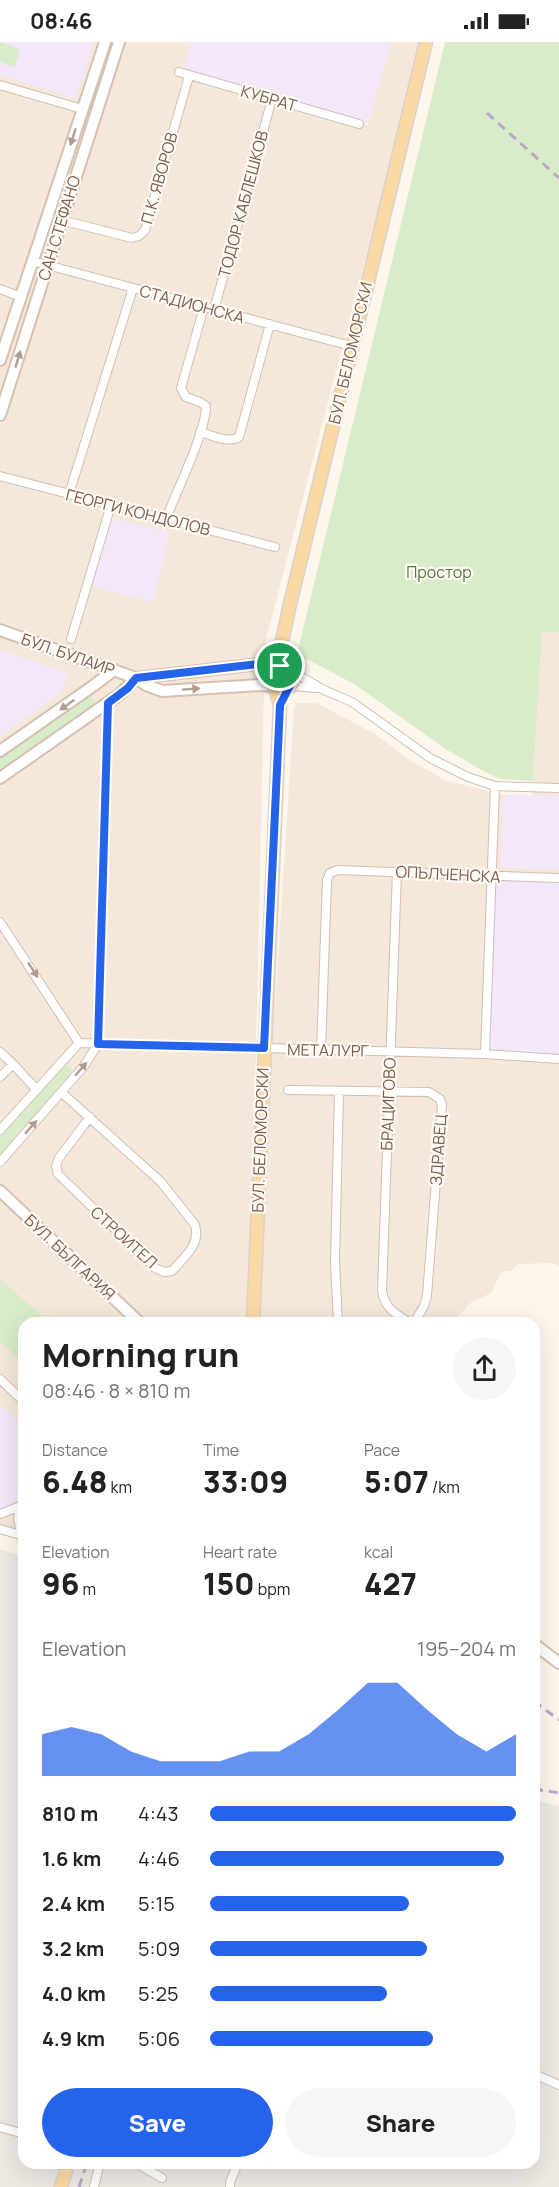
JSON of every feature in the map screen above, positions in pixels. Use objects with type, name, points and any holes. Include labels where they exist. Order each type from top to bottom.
[{"type":"main road","name":"САН СТЕФАНО","points":[[0,415],[119,42]]},
{"type":"main road","name":"БУЛ. БЕЛОМОРСКИ","points":[[278,666],[284,630],[351,346],[426,42]]},
{"type":"main road","name":"САН СТЕФАНО","points":[[0,360],[104,46]]},
{"type":"main road","points":[[104,46],[115,54]]},
{"type":"main road","name":"БУЛ. БУЛАИР","points":[[0,630],[136,678],[162,691],[260,685],[274,687]]},
{"type":"main road","name":"БУЛ. БУЛАИР","points":[[136,678],[259,664],[278,666]]},
{"type":"main road","points":[[278,666],[288,667],[293,672],[294,678],[290,687],[281,690],[274,687],[270,680],[270,674],[278,666]]},
{"type":"main road","points":[[0,751],[114,670]]},
{"type":"main road","points":[[0,778],[108,703],[128,688],[136,678]]},
{"type":"main road","name":"БУЛ. БЕЛОМОРСКИ","points":[[253,1317],[280,705],[274,687]]},
{"type":"main road","name":"БУЛ. БЕЛОМОРСКИ","points":[[280,705],[290,687]]},
{"type":"main road","name":"БУЛ. БЪЛГАРИЯ","points":[[0,1191],[134,1317]]},
{"type":"main road","points":[[540,1649],[559,1663]]},
{"type":"main road","points":[[60,2187],[66,2169]]},
{"type":"street","name":"КУБРАТ","points":[[179,72],[359,124]]},
{"type":"street","name":"П.К. ЯВОРОВ","points":[[61,220],[132,238],[139,236],[145,230],[189,76]]},
{"type":"street","points":[[0,85],[82,109]]},
{"type":"street","name":"ТОДОР КАБЛЕШКОВ","points":[[214,310],[272,99]]},
{"type":"street","name":"СТАДИОНСКА","points":[[32,261],[351,346]]},
{"type":"street","points":[[69,494],[133,288]]},
{"type":"street","points":[[0,290],[21,297]]},
{"type":"street","points":[[166,519],[200,432],[206,406],[186,397],[181,388],[204,307]]},
{"type":"street","points":[[200,432],[229,440],[235,440],[238,436],[270,324]]},
{"type":"street","name":"ГЕОРГИ КОНДОЛОВ","points":[[0,476],[275,547]]},
{"type":"street","points":[[71,639],[111,505]]},
{"type":"street","points":[[293,672],[361,708],[437,762],[468,777],[495,786],[559,788]]},
{"type":"street","points":[[290,687],[324,690]]},
{"type":"street","points":[[0,1162],[92,1056],[98,1044],[108,703]]},
{"type":"street","points":[[485,1054],[495,786]]},
{"type":"street","name":"ОПЪЛЧЕНСКА","points":[[321,1050],[327,880],[330,873],[338,870],[398,871],[559,878]]},
{"type":"street","name":"БРАЦИГОВО","points":[[398,871],[382,1291],[386,1306],[392,1312],[404,1317]]},
{"type":"street","points":[[0,922],[79,1043],[0,1130]]},
{"type":"street","name":"МЕТАЛУРГ","points":[[79,1043],[485,1054],[559,1059]]},
{"type":"street","points":[[0,1052],[37,1090]]},
{"type":"street","points":[[0,1077],[13,1064]]},
{"type":"street","name":"ЗДРАВЕЦ","points":[[288,1090],[429,1092],[440,1099],[442,1105],[427,1295],[416,1317]]},
{"type":"street","points":[[338,1317],[335,1262],[339,1091]]},
{"type":"street","name":"СТРОИТЕЛ","points":[[61,1092],[90,1117],[161,1182],[195,1225],[198,1233],[197,1243],[171,1271],[165,1272],[155,1268],[58,1174],[56,1166],[59,1158],[90,1117]]},
{"type":"street","points":[[0,1379],[18,1396]]},
{"type":"street","points":[[0,1514],[18,1507]]},
{"type":"street","points":[[0,1530],[18,1535]]},
{"type":"street","points":[[540,2077],[559,2085]]},
{"type":"street","points":[[0,2127],[18,2132]]},
{"type":"street","points":[[93,2187],[98,2169]]},
{"type":"street","points":[[146,2169],[162,2178]]},
{"type":"street","points":[[230,2187],[235,2169]]},
{"type":"shaded area","points":[[0,42],[422,42],[265,643],[250,1317],[18,1317],[18,1536],[0,1531]]},
{"type":"shaded area","points":[[0,42],[94,42],[76,99],[0,75]]},
{"type":"shaded area","points":[[192,42],[392,42],[367,125],[184,69]]},
{"type":"shaded area","points":[[108,517],[170,532],[153,602],[91,586]]},
{"type":"shaded area","points":[[542,632],[559,633],[559,1266],[554,1263],[518,1264],[511,1271],[502,1271],[491,1293],[470,1303],[458,1317],[255,1317],[294,707],[298,703],[317,703],[375,734],[413,762],[447,781],[504,795],[532,796]]},
{"type":"shaded area","points":[[0,650],[68,673],[62,692],[0,737]]},
{"type":"shaded area","points":[[504,795],[559,796],[559,870],[500,868]]},
{"type":"shaded area","points":[[492,878],[559,880],[559,1054],[489,1052]]},
{"type":"shaded area","points":[[0,1405],[18,1422],[18,1501],[0,1510]]},
{"type":"shaded area","points":[[0,1549],[18,1555],[18,2169],[540,2169],[540,1801],[559,1806],[559,2187],[0,2187]]},
{"type":"green space","points":[[0,42],[20,49],[15,67],[0,62]]},
{"type":"green space","name":"Простор","points":[[445,42],[559,42],[559,633],[542,632],[533,781],[500,779],[483,771],[444,748],[354,684],[303,657],[298,650]]},
{"type":"green space","points":[[90,695],[97,706],[0,773],[0,756]]},
{"type":"green space","points":[[64,1063],[73,1071],[0,1154],[0,1135]]},
{"type":"green space","points":[[0,1279],[42,1316],[18,1317],[18,1358],[0,1342]]},
{"type":"railway","points":[[487,113],[559,178]]},
{"type":"railway","points":[[540,1706],[559,1720]]},
{"type":"railway","points":[[540,1790],[559,1793]]},
{"type":"railway","points":[[79,2187],[85,2169]]},
{"type":"route","points":[[259,664],[280,666],[290,668],[294,678],[280,705],[264,1048],[98,1044],[108,703],[128,688],[136,678],[259,664]]}]
